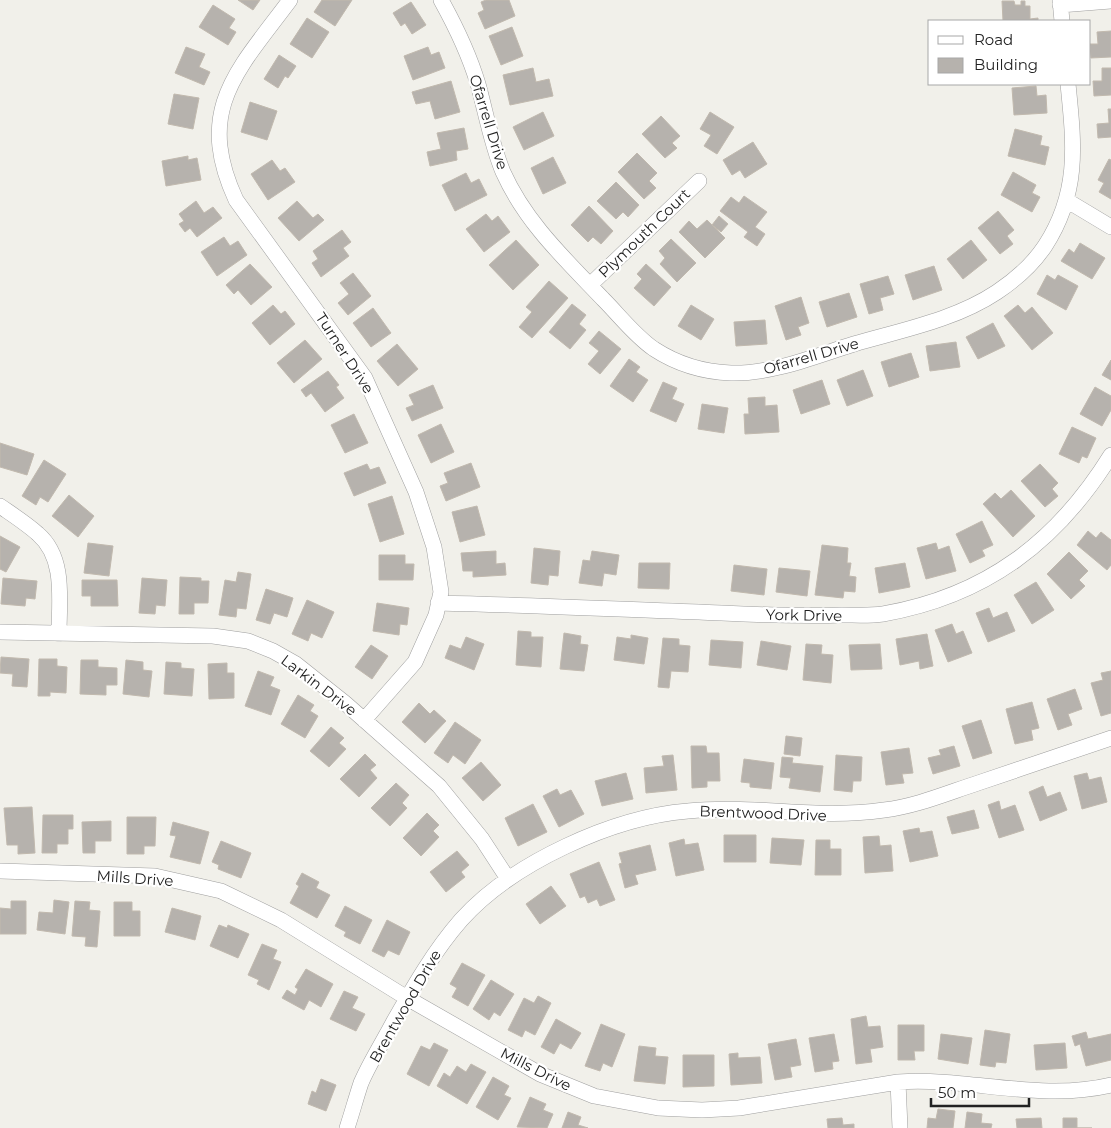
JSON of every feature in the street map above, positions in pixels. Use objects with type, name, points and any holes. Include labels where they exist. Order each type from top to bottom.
[{"type":"street","name":"Turner Drive","points":[[290,0],[250,54],[225,97],[218,136],[222,168],[236,200],[326,321],[365,378],[419,501],[434,547],[441,592],[436,615],[416,662],[364,720]]},
{"type":"street","name":"Ofarrell Drive","points":[[441,0],[468,54],[492,142],[516,196],[530,220],[551,246],[639,336],[671,358],[689,366],[708,371],[731,373],[765,370],[947,316],[981,301],[1013,280],[1043,249],[1055,230],[1066,200],[1074,158],[1068,85]]},
{"type":"street","points":[[1062,20],[1060,3],[1111,2]]},
{"type":"street","name":"Plymouth Court","points":[[590,285],[699,181]]},
{"type":"street","points":[[1066,200],[1111,227]]},
{"type":"street","name":"York Drive","points":[[438,603],[805,616],[882,614],[958,594],[1002,570],[1043,541],[1065,518],[1097,478],[1111,455]]},
{"type":"street","points":[[0,506],[39,535],[50,550],[57,565],[59,634]]},
{"type":"street","name":"Larkin Drive","points":[[0,632],[213,636],[248,641],[296,664],[364,720],[439,786],[482,839],[508,879]]},
{"type":"street","name":"Brentwood Drive","points":[[347,1128],[362,1082],[407,998],[438,948],[462,919],[508,879],[579,840],[606,828],[661,814],[726,808],[808,815],[844,815],[908,807],[1111,738]]},
{"type":"street","name":"Mills Drive","points":[[0,871],[155,876],[221,891],[281,920],[407,998],[540,1074],[594,1096],[634,1104],[658,1108],[702,1110],[739,1108],[898,1082],[946,1081],[1052,1092],[1091,1090],[1111,1085]]},
{"type":"street","points":[[898,1082],[900,1128]]},
{"type":"building","points":[[238,0],[260,0],[253,10]]},
{"type":"building","points":[[322,0],[352,0],[335,26],[314,12]]},
{"type":"building","points":[[486,0],[509,0],[515,16],[485,29],[478,13],[484,10],[481,2]]},
{"type":"building","points":[[1002,1],[1014,1],[1015,5],[1021,5],[1021,1],[1025,1],[1025,6],[1030,6],[1030,19],[1038,18],[1038,20],[1003,20]]},
{"type":"building","points":[[411,2],[426,25],[412,34],[405,23],[401,26],[393,13]]},
{"type":"building","points":[[213,5],[235,19],[229,28],[236,32],[228,45],[199,27]]},
{"type":"building","points":[[307,18],[329,32],[312,58],[290,44]]},
{"type":"building","points":[[512,27],[523,56],[501,65],[489,36]]},
{"type":"building","points":[[1111,31],[1111,57],[1091,58],[1091,44],[1098,44],[1097,32]]},
{"type":"building","points":[[186,47],[205,54],[199,67],[210,72],[204,85],[175,73]]},
{"type":"building","points":[[428,47],[431,55],[439,52],[445,68],[413,80],[404,56]]},
{"type":"building","points":[[279,55],[296,66],[288,78],[285,76],[278,88],[264,79]]},
{"type":"building","points":[[533,68],[536,82],[549,79],[553,96],[510,105],[503,75]]},
{"type":"building","points":[[1102,68],[1111,68],[1111,95],[1094,96],[1093,81],[1102,81]]},
{"type":"building","points":[[451,81],[460,112],[435,119],[430,101],[416,104],[412,92]]},
{"type":"building","points":[[1036,86],[1037,96],[1046,95],[1047,113],[1014,115],[1012,88]]},
{"type":"building","points":[[174,94],[199,98],[193,129],[168,124]]},
{"type":"building","points":[[250,102],[277,111],[267,140],[241,132]]},
{"type":"building","points":[[1108,109],[1111,109],[1111,137],[1098,138],[1097,124],[1109,123]]},
{"type":"building","points":[[543,112],[554,136],[524,150],[513,127]]},
{"type":"building","points":[[710,112],[734,127],[717,154],[704,146],[711,135],[700,129]]},
{"type":"building","points":[[661,116],[680,136],[672,143],[677,148],[665,158],[642,134]]},
{"type":"building","points":[[464,128],[468,149],[456,151],[457,160],[430,166],[427,152],[441,149],[437,133]]},
{"type":"building","points":[[1015,129],[1042,136],[1040,145],[1049,147],[1045,165],[1008,156]]},
{"type":"building","points":[[753,142],[767,164],[745,178],[740,170],[732,175],[723,160]]},
{"type":"building","points":[[637,153],[657,173],[649,181],[656,188],[644,199],[618,172]]},
{"type":"building","points":[[188,156],[188,160],[197,158],[201,180],[166,186],[162,161]]},
{"type":"building","points":[[553,157],[566,183],[543,194],[531,168]]},
{"type":"building","points":[[1109,159],[1111,160],[1111,199],[1099,192],[1104,183],[1098,180]]},
{"type":"building","points":[[272,160],[280,171],[285,168],[295,182],[268,200],[251,174]]},
{"type":"building","points":[[1013,172],[1036,185],[1032,193],[1040,197],[1032,212],[1001,195]]},
{"type":"building","points":[[466,173],[471,183],[479,179],[487,195],[455,211],[442,185]]},
{"type":"building","points":[[616,182],[639,205],[628,217],[623,212],[616,219],[597,201]]},
{"type":"building","points":[[744,196],[767,212],[755,227],[765,234],[757,246],[744,237],[748,232],[720,211],[731,197],[739,203]]},
{"type":"building","points":[[196,201],[204,213],[213,207],[222,218],[197,237],[190,228],[185,232],[179,224],[184,221],[179,214]]},
{"type":"building","points":[[297,201],[313,218],[318,214],[324,220],[299,241],[278,218]]},
{"type":"building","points":[[589,206],[613,231],[601,244],[593,237],[588,242],[571,225]]},
{"type":"building","points":[[998,211],[1014,230],[1007,236],[1013,244],[1000,254],[978,228]]},
{"type":"building","points":[[486,214],[492,221],[498,216],[510,232],[484,252],[466,229]]},
{"type":"building","points":[[719,216],[728,224],[721,232],[712,225]]},
{"type":"building","points":[[707,220],[725,238],[705,258],[679,232],[689,221],[697,229]]},
{"type":"building","points":[[342,230],[351,242],[343,248],[349,256],[321,277],[312,263],[318,259],[313,251]]},
{"type":"building","points":[[224,237],[230,246],[238,241],[247,255],[217,276],[201,252]]},
{"type":"building","points":[[671,239],[696,263],[677,282],[660,264],[665,258],[659,251]]},
{"type":"building","points":[[516,240],[539,265],[513,290],[489,265]]},
{"type":"building","points":[[971,240],[987,260],[963,279],[947,259]]},
{"type":"building","points":[[1080,243],[1105,258],[1092,279],[1061,261],[1069,249],[1074,253]]},
{"type":"building","points":[[250,264],[272,287],[251,305],[238,290],[234,294],[226,285]]},
{"type":"building","points":[[646,264],[671,287],[654,306],[634,288],[642,279],[637,274]]},
{"type":"building","points":[[934,266],[942,290],[913,300],[905,275]]},
{"type":"building","points":[[353,273],[371,296],[348,315],[338,303],[349,294],[340,283]]},
{"type":"building","points":[[1047,275],[1055,280],[1058,275],[1078,286],[1066,310],[1037,294]]},
{"type":"building","points":[[888,276],[894,294],[880,298],[883,310],[869,314],[860,284]]},
{"type":"building","points":[[549,281],[568,298],[532,338],[519,327],[532,312],[526,307]]},
{"type":"building","points":[[849,293],[857,317],[827,327],[819,302]]},
{"type":"building","points":[[801,297],[809,323],[798,327],[801,335],[786,340],[775,306]]},
{"type":"building","points":[[572,304],[586,315],[579,324],[586,330],[570,349],[549,332]]},
{"type":"building","points":[[273,305],[281,314],[285,311],[295,324],[270,345],[252,323]]},
{"type":"building","points":[[691,305],[714,319],[701,340],[678,326]]},
{"type":"building","points":[[1018,305],[1025,313],[1032,307],[1053,333],[1032,350],[1004,316]]},
{"type":"building","points":[[373,308],[391,333],[371,347],[353,323]]},
{"type":"building","points":[[765,320],[767,344],[736,346],[734,322]]},
{"type":"building","points":[[993,323],[1005,346],[978,359],[966,337]]},
{"type":"building","points":[[599,331],[621,349],[600,374],[588,364],[599,351],[589,343]]},
{"type":"building","points":[[305,340],[322,359],[294,383],[277,363]]},
{"type":"building","points":[[956,342],[960,367],[930,371],[926,346]]},
{"type":"building","points":[[397,344],[418,369],[398,386],[377,361]]},
{"type":"building","points":[[911,353],[919,377],[889,387],[881,362]]},
{"type":"building","points":[[629,359],[640,367],[636,372],[648,380],[633,402],[610,386]]},
{"type":"building","points":[[1111,360],[1111,380],[1102,375]]},
{"type":"building","points":[[863,370],[873,396],[847,406],[837,380]]},
{"type":"building","points":[[328,371],[339,385],[336,387],[344,398],[325,412],[311,393],[306,397],[301,390]]},
{"type":"building","points":[[822,380],[830,404],[801,414],[793,390]]},
{"type":"building","points":[[663,382],[677,388],[672,399],[684,404],[676,422],[650,411]]},
{"type":"building","points":[[433,385],[443,408],[412,421],[406,408],[414,405],[409,395]]},
{"type":"building","points":[[1095,387],[1111,396],[1111,410],[1102,426],[1080,414]]},
{"type":"building","points":[[765,397],[765,406],[777,405],[779,432],[745,434],[744,414],[749,414],[748,398]]},
{"type":"building","points":[[702,404],[728,408],[724,433],[698,429]]},
{"type":"building","points":[[354,414],[368,443],[345,453],[331,425]]},
{"type":"building","points":[[441,424],[454,452],[431,463],[418,435]]},
{"type":"building","points":[[1072,427],[1096,438],[1087,458],[1082,456],[1079,463],[1059,454]]},
{"type":"building","points":[[0,443],[34,454],[27,475],[0,467]]},
{"type":"building","points":[[44,460],[66,474],[48,502],[40,497],[36,505],[22,496]]},
{"type":"building","points":[[471,463],[480,487],[446,501],[440,486],[448,483],[444,473]]},
{"type":"building","points":[[367,464],[370,470],[379,467],[386,483],[354,496],[344,473]]},
{"type":"building","points":[[1040,464],[1058,483],[1052,489],[1058,496],[1045,507],[1021,481]]},
{"type":"building","points":[[1011,490],[1035,516],[1013,537],[983,504],[995,493],[1001,499]]},
{"type":"building","points":[[69,495],[94,516],[78,537],[52,516]]},
{"type":"building","points":[[392,496],[404,534],[380,542],[368,504]]},
{"type":"building","points":[[477,506],[485,535],[460,542],[452,512]]},
{"type":"building","points":[[982,521],[993,545],[982,550],[985,556],[970,563],[956,534]]},
{"type":"building","points":[[1088,531],[1096,538],[1101,532],[1111,540],[1111,565],[1107,570],[1077,545]]},
{"type":"building","points":[[0,536],[20,547],[6,572],[0,569]]},
{"type":"building","points":[[88,543],[113,546],[109,576],[84,573]]},
{"type":"building","points":[[936,543],[938,550],[949,546],[956,571],[926,579],[917,548]]},
{"type":"building","points":[[822,545],[848,548],[847,563],[851,563],[849,576],[856,577],[855,592],[844,591],[843,598],[815,595]]},
{"type":"building","points":[[534,548],[560,551],[558,576],[549,575],[548,585],[531,583]]},
{"type":"building","points":[[496,551],[496,564],[505,563],[506,575],[473,577],[473,571],[463,571],[461,553]]},
{"type":"building","points":[[592,551],[619,555],[616,575],[604,573],[602,586],[579,583],[583,560],[590,561]]},
{"type":"building","points":[[1069,552],[1088,571],[1079,580],[1085,586],[1071,599],[1047,574]]},
{"type":"building","points":[[379,555],[405,555],[405,564],[414,564],[413,580],[379,580]]},
{"type":"building","points":[[639,563],[670,563],[669,589],[638,588]]},
{"type":"building","points":[[905,563],[910,587],[879,593],[875,568]]},
{"type":"building","points":[[734,565],[767,569],[764,595],[731,591]]},
{"type":"building","points":[[779,568],[810,571],[807,596],[776,592]]},
{"type":"building","points":[[238,572],[251,574],[246,609],[237,608],[236,617],[219,615],[225,580],[236,582]]},
{"type":"building","points":[[180,577],[201,578],[201,581],[209,581],[208,603],[194,603],[194,614],[179,614]]},
{"type":"building","points":[[3,578],[37,581],[35,599],[26,598],[25,606],[1,604]]},
{"type":"building","points":[[142,578],[167,580],[165,606],[156,605],[155,614],[139,613]]},
{"type":"building","points":[[82,580],[117,580],[118,606],[91,606],[91,596],[82,596]]},
{"type":"building","points":[[1036,582],[1054,610],[1032,624],[1014,595]]},
{"type":"building","points":[[266,589],[293,598],[287,617],[274,613],[270,624],[256,620]]},
{"type":"building","points":[[307,600],[334,612],[322,638],[311,633],[308,641],[292,634]]},
{"type":"building","points":[[377,603],[409,608],[407,625],[400,624],[399,635],[373,631]]},
{"type":"building","points":[[989,608],[993,618],[1007,612],[1015,631],[988,642],[976,613]]},
{"type":"building","points":[[952,624],[956,634],[963,631],[972,653],[948,662],[935,630]]},
{"type":"building","points":[[518,631],[531,632],[531,637],[543,637],[541,667],[516,665]]},
{"type":"building","points":[[564,633],[581,636],[580,644],[588,645],[584,671],[560,669]]},
{"type":"building","points":[[927,634],[933,666],[920,669],[919,661],[900,665],[896,639]]},
{"type":"building","points":[[631,635],[648,638],[644,664],[614,660],[617,637],[631,639]]},
{"type":"building","points":[[466,637],[484,644],[474,670],[445,658],[450,645],[461,649]]},
{"type":"building","points":[[663,638],[679,639],[679,645],[690,646],[688,672],[671,671],[669,688],[658,687]]},
{"type":"building","points":[[711,640],[743,642],[741,668],[709,665]]},
{"type":"building","points":[[761,641],[791,646],[787,670],[757,665]]},
{"type":"building","points":[[806,644],[822,645],[821,654],[833,655],[831,683],[803,680]]},
{"type":"building","points":[[880,644],[882,669],[851,670],[849,645]]},
{"type":"building","points":[[371,645],[388,656],[372,679],[355,667]]},
{"type":"building","points":[[1,657],[29,659],[27,687],[12,686],[13,674],[0,673]]},
{"type":"building","points":[[39,659],[57,659],[57,666],[67,667],[66,693],[50,692],[50,696],[38,696]]},
{"type":"building","points":[[81,660],[98,660],[98,667],[117,668],[117,685],[106,685],[106,695],[80,694]]},
{"type":"building","points":[[126,660],[143,662],[143,670],[152,671],[149,697],[123,694]]},
{"type":"building","points":[[166,662],[181,663],[181,668],[194,669],[192,696],[164,694]]},
{"type":"building","points":[[227,663],[227,673],[234,673],[234,698],[209,699],[208,664]]},
{"type":"building","points":[[258,671],[274,677],[270,686],[280,690],[271,715],[245,706]]},
{"type":"building","points":[[1111,671],[1111,713],[1101,716],[1091,683],[1103,680],[1101,673]]},
{"type":"building","points":[[1075,689],[1082,709],[1068,714],[1072,725],[1058,730],[1047,699]]},
{"type":"building","points":[[298,695],[314,705],[310,711],[318,716],[305,738],[281,724]]},
{"type":"building","points":[[1032,702],[1039,728],[1031,730],[1033,740],[1015,744],[1006,709]]},
{"type":"building","points":[[419,703],[430,714],[434,710],[446,721],[425,743],[402,722]]},
{"type":"building","points":[[981,720],[992,753],[973,759],[962,726]]},
{"type":"building","points":[[455,722],[481,740],[465,764],[453,755],[448,763],[434,753]]},
{"type":"building","points":[[331,727],[344,738],[339,743],[346,749],[329,767],[310,751]]},
{"type":"building","points":[[786,736],[802,738],[800,756],[784,754]]},
{"type":"building","points":[[691,746],[706,746],[707,753],[719,753],[720,781],[707,781],[707,787],[692,788]]},
{"type":"building","points":[[954,746],[960,766],[933,774],[928,758],[941,755],[939,750]]},
{"type":"building","points":[[909,748],[913,773],[902,774],[904,783],[886,785],[881,752]]},
{"type":"building","points":[[365,754],[376,765],[370,770],[377,778],[359,797],[340,779]]},
{"type":"building","points":[[673,755],[677,790],[646,793],[644,768],[664,766],[662,756]]},
{"type":"building","points":[[836,755],[862,757],[861,781],[853,781],[852,792],[834,790]]},
{"type":"building","points":[[782,757],[793,758],[792,763],[823,766],[820,792],[789,788],[791,778],[780,777]]},
{"type":"building","points":[[744,759],[774,763],[771,789],[750,787],[750,783],[741,782]]},
{"type":"building","points":[[481,762],[501,785],[483,801],[462,778]]},
{"type":"building","points":[[626,773],[633,799],[602,806],[595,781]]},
{"type":"building","points":[[1087,773],[1089,780],[1101,777],[1107,802],[1082,809],[1074,776]]},
{"type":"building","points":[[396,783],[409,795],[402,803],[407,808],[390,826],[371,808]]},
{"type":"building","points":[[1043,786],[1047,797],[1060,792],[1067,810],[1040,821],[1029,792]]},
{"type":"building","points":[[557,789],[560,795],[571,790],[584,814],[559,827],[543,796]]},
{"type":"building","points":[[999,801],[1001,810],[1015,805],[1024,830],[999,838],[988,805]]},
{"type":"building","points":[[533,804],[547,832],[518,846],[505,818]]},
{"type":"building","points":[[32,807],[35,853],[18,854],[18,845],[7,845],[4,808]]},
{"type":"building","points":[[974,810],[979,828],[952,834],[947,817]]},
{"type":"building","points":[[427,813],[439,825],[433,831],[439,837],[421,856],[403,838]]},
{"type":"building","points":[[43,815],[73,815],[73,829],[68,829],[68,844],[57,844],[57,853],[42,853]]},
{"type":"building","points":[[127,817],[156,817],[155,846],[144,846],[144,854],[127,854]]},
{"type":"building","points":[[111,821],[111,841],[95,841],[95,853],[83,853],[82,822]]},
{"type":"building","points":[[173,822],[209,832],[200,864],[170,857],[176,836],[170,835]]},
{"type":"building","points":[[919,828],[920,833],[932,831],[938,856],[910,862],[903,831]]},
{"type":"building","points":[[724,835],[756,835],[756,862],[724,862]]},
{"type":"building","points":[[879,836],[880,846],[891,845],[893,871],[865,873],[863,837]]},
{"type":"building","points":[[772,838],[804,840],[801,865],[770,863]]},
{"type":"building","points":[[684,839],[685,845],[698,843],[704,870],[676,876],[669,843]]},
{"type":"building","points":[[816,840],[830,840],[830,849],[841,849],[841,875],[815,875]]},
{"type":"building","points":[[221,841],[251,853],[241,878],[218,869],[219,865],[212,862]]},
{"type":"building","points":[[650,845],[656,870],[635,875],[638,884],[625,888],[619,864],[622,863],[619,853]]},
{"type":"building","points":[[457,851],[469,865],[461,872],[465,877],[446,892],[430,872]]},
{"type":"building","points":[[599,862],[615,900],[600,906],[597,899],[588,903],[585,896],[580,898],[570,874]]},
{"type":"building","points":[[302,873],[319,882],[316,888],[330,895],[317,918],[290,903],[299,886],[296,884]]},
{"type":"building","points":[[551,886],[566,906],[540,924],[526,904]]},
{"type":"building","points":[[54,900],[69,902],[65,934],[37,930],[39,912],[53,913]]},
{"type":"building","points":[[11,901],[26,901],[26,934],[0,934],[0,908],[11,909]]},
{"type":"building","points":[[75,901],[90,902],[89,910],[100,911],[97,947],[85,946],[86,937],[72,936]]},
{"type":"building","points":[[114,902],[132,902],[132,911],[140,911],[140,936],[114,936]]},
{"type":"building","points":[[345,906],[372,920],[360,944],[344,936],[346,932],[335,926]]},
{"type":"building","points":[[172,908],[201,916],[195,940],[165,932]]},
{"type":"building","points":[[387,920],[410,932],[399,955],[388,950],[384,957],[372,951]]},
{"type":"building","points":[[219,925],[227,928],[228,925],[249,934],[238,958],[210,946]]},
{"type":"building","points":[[262,944],[277,950],[273,959],[281,962],[269,990],[257,984],[259,980],[248,975]]},
{"type":"building","points":[[462,963],[485,975],[468,1006],[452,997],[457,988],[450,984]]},
{"type":"building","points":[[306,969],[333,984],[321,1007],[309,1000],[304,1010],[282,998],[287,990],[295,995],[298,989],[295,987]]},
{"type":"building","points":[[491,980],[514,994],[500,1016],[494,1012],[489,1020],[473,1009]]},
{"type":"building","points":[[344,991],[358,997],[352,1008],[365,1014],[356,1031],[330,1019]]},
{"type":"building","points":[[538,996],[551,1003],[535,1035],[525,1030],[522,1037],[508,1030],[524,998],[534,1003]]},
{"type":"building","points":[[866,1016],[868,1027],[880,1026],[883,1047],[870,1049],[872,1062],[856,1064],[851,1019]]},
{"type":"building","points":[[556,1019],[581,1033],[571,1049],[560,1043],[554,1054],[541,1047]]},
{"type":"building","points":[[601,1024],[625,1034],[612,1067],[603,1063],[600,1071],[585,1066]]},
{"type":"building","points":[[898,1025],[924,1025],[924,1051],[914,1051],[915,1060],[898,1060]]},
{"type":"building","points":[[985,1030],[1010,1034],[1006,1063],[996,1062],[995,1067],[980,1065]]},
{"type":"building","points":[[1086,1032],[1088,1039],[1111,1034],[1111,1060],[1086,1066],[1080,1044],[1075,1046],[1072,1036]]},
{"type":"building","points":[[834,1034],[839,1061],[832,1062],[833,1069],[815,1072],[809,1038]]},
{"type":"building","points":[[941,1034],[972,1038],[968,1064],[938,1059]]},
{"type":"building","points":[[796,1039],[801,1065],[790,1067],[792,1077],[775,1080],[768,1044]]},
{"type":"building","points":[[434,1043],[448,1050],[429,1086],[407,1074],[421,1046],[430,1050]]},
{"type":"building","points":[[1065,1043],[1067,1068],[1036,1070],[1034,1045]]},
{"type":"building","points":[[639,1046],[656,1048],[655,1056],[668,1057],[665,1084],[634,1081]]},
{"type":"building","points":[[738,1053],[738,1058],[760,1057],[762,1083],[731,1085],[729,1054]]},
{"type":"building","points":[[683,1055],[714,1055],[714,1086],[683,1087]]},
{"type":"building","points":[[471,1064],[486,1072],[467,1104],[437,1086],[444,1073],[450,1077],[457,1066],[466,1072]]},
{"type":"building","points":[[493,1077],[509,1086],[504,1095],[511,1098],[498,1120],[476,1107]]},
{"type":"building","points":[[321,1079],[336,1085],[326,1111],[308,1104],[312,1091],[316,1093]]},
{"type":"building","points":[[530,1097],[546,1104],[543,1110],[553,1114],[547,1128],[517,1127]]},
{"type":"building","points":[[938,1109],[955,1111],[953,1128],[927,1128],[928,1118],[936,1119]]},
{"type":"building","points":[[568,1112],[581,1117],[578,1125],[588,1128],[562,1128]]},
{"type":"building","points":[[967,1112],[982,1114],[981,1123],[992,1124],[991,1128],[965,1128]]},
{"type":"building","points":[[842,1118],[843,1125],[854,1124],[854,1128],[828,1128],[827,1119]]},
{"type":"building","points":[[1041,1118],[1042,1128],[1017,1128],[1016,1119]]},
{"type":"building","points":[[1063,1118],[1077,1118],[1077,1128],[1063,1128]]}]
